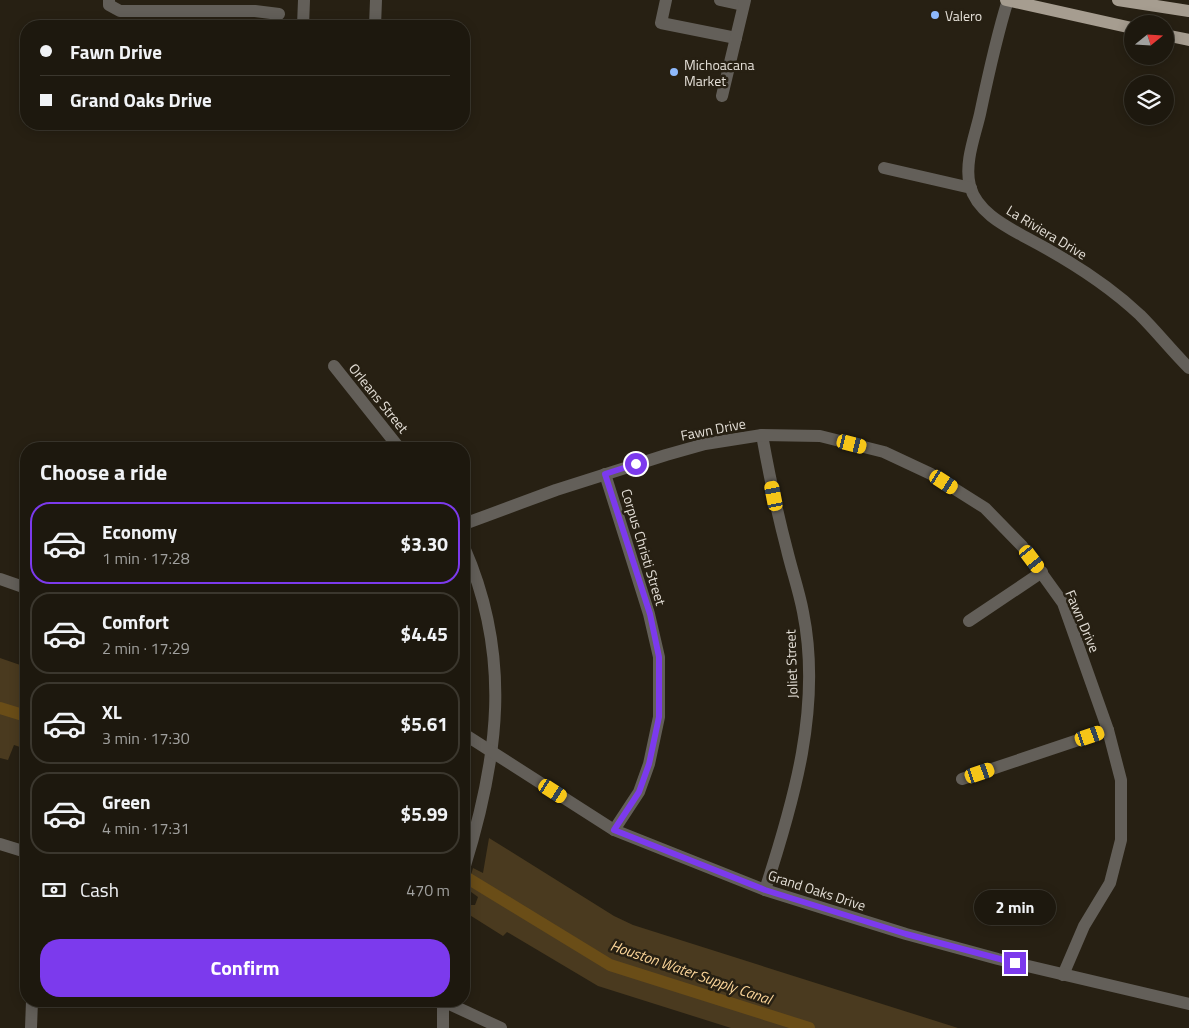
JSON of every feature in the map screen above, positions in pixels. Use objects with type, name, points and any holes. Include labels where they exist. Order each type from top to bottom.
[{"type":"main road","points":[[1007,0],[1124,26]]},
{"type":"main road","points":[[1118,0],[1183,7]]},
{"type":"main road","points":[[1174,37],[1189,40]]},
{"type":"street","points":[[109,0],[109,5],[120,11],[241,5],[279,14]]},
{"type":"street","points":[[303,20],[304,0]]},
{"type":"street","points":[[375,20],[376,0]]},
{"type":"street","points":[[666,0],[661,23],[736,38]]},
{"type":"street","points":[[720,0],[744,3],[722,96]]},
{"type":"street","points":[[884,168],[971,188],[968,178],[972,150],[1007,0]]},
{"type":"street","name":"La Riviera Drive","points":[[971,188],[987,213],[1053,252],[1116,294],[1140,315],[1189,368]]},
{"type":"street","name":"Orleans Street","points":[[334,366],[394,442]]},
{"type":"street","name":"Fawn Drive","points":[[470,522],[605,474],[705,444],[762,436],[820,436],[884,452],[930,474],[985,508],[1022,546],[1062,603],[1108,730],[1121,780],[1121,840],[1110,883],[1084,926],[1063,975]]},
{"type":"street","name":"Joliet Street","points":[[762,436],[774,496],[804,613],[808,664],[808,718],[801,765],[789,818],[765,890]]},
{"type":"street","name":"Corpus Christi Street","points":[[605,474],[650,614],[659,657],[659,717],[649,764],[639,792],[614,830]]},
{"type":"street","points":[[470,561],[489,619],[495,658],[496,707],[492,752],[470,844]]},
{"type":"street","points":[[969,621],[1042,572]]},
{"type":"street","points":[[0,579],[20,586]]},
{"type":"street","points":[[962,779],[1108,730]]},
{"type":"street","name":"Grand Oaks Drive","points":[[470,738],[614,830],[765,890],[906,934],[1063,975],[1189,1004]]},
{"type":"street","points":[[0,844],[20,850]]},
{"type":"street","points":[[31,1028],[32,1007]]},
{"type":"street","points":[[443,1007],[443,1028]]},
{"type":"street","points":[[456,1007],[500,1028]]},
{"type":"shaded area","points":[[0,658],[20,665],[20,747],[14,745],[8,760],[0,758]]},
{"type":"shaded area","points":[[489,838],[614,916],[633,925],[958,1028],[731,1028],[598,986],[507,932],[503,936],[470,915],[470,905],[475,905],[478,897],[470,891],[470,878],[473,868],[483,873]]},
{"type":"waterway","name":"Houston Water Supply Canal","points":[[0,708],[20,714]]},
{"type":"waterway","name":"Houston Water Supply Canal","points":[[470,880],[610,965],[809,1028]]},
{"type":"place","name":"Valero","points":[[935,15]]},
{"type":"place","name":"Michoacana Market","points":[[674,72]]},
{"type":"route","points":[[636,464],[605,474],[650,614],[659,657],[659,717],[649,764],[639,792],[614,830],[765,890],[906,934],[1015,963]]}]
